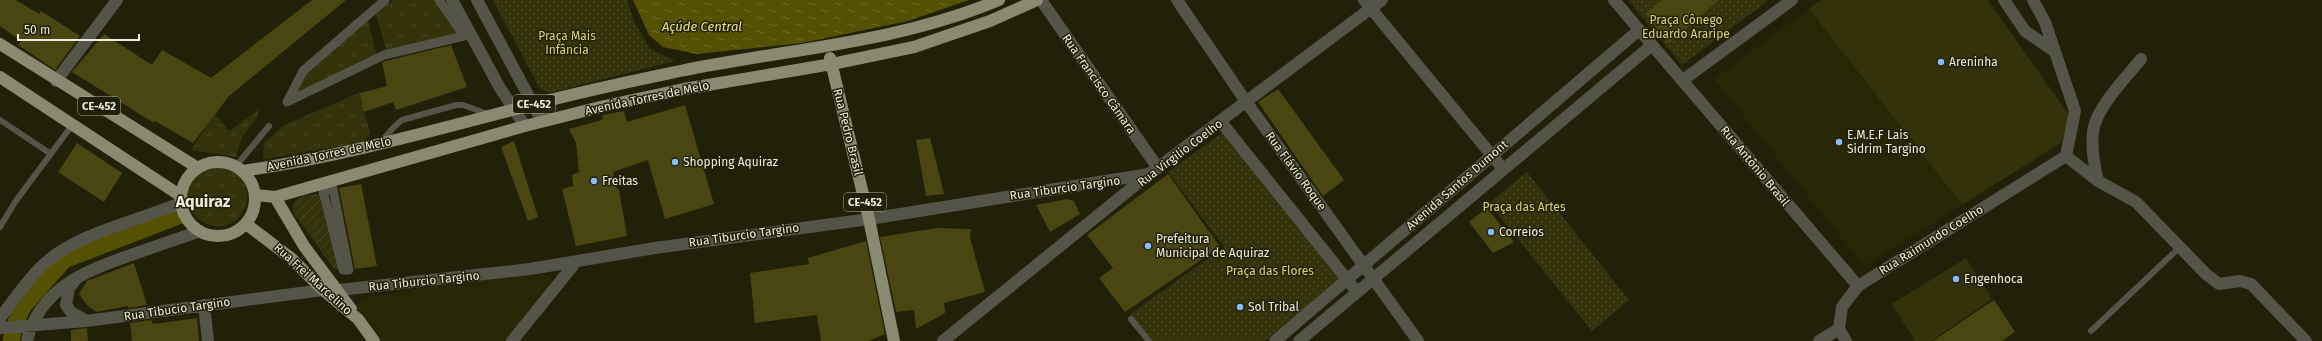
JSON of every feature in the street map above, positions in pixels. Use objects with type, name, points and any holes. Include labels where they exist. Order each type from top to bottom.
[{"type":"main road","name":"Avenida Torres de Melo","points":[[239,168],[378,144],[534,104],[682,71],[829,47],[909,31],[999,0]]},
{"type":"main road","name":"Avenida Torres de Melo","points":[[256,195],[275,197],[542,121],[684,90],[832,64],[914,47],[990,21],[1037,0]]},
{"type":"main road","name":"CE-452","points":[[0,44],[56,81],[198,168],[213,162],[239,168]]},
{"type":"main road","name":"CE-452","points":[[829,47],[832,64]]},
{"type":"main road","name":"Rua Pedro Brasil","points":[[832,64],[869,219],[894,341]]},
{"type":"main road","name":"CE-452","points":[[0,76],[73,124],[181,200]]},
{"type":"main road","points":[[198,168],[187,180],[181,200],[189,222],[200,231],[215,236],[226,236],[238,231],[246,224],[254,210],[256,195],[253,183],[239,168]]},
{"type":"main road","points":[[275,197],[304,246],[339,290],[358,319]]},
{"type":"main road","name":"Rua Frei Marcelino","points":[[246,224],[291,258],[323,290],[358,319],[374,341]]},
{"type":"street","points":[[56,81],[117,0]]},
{"type":"street","points":[[385,0],[303,71],[287,102],[384,55],[464,36],[439,0]]},
{"type":"street","points":[[452,0],[474,44],[525,126]]},
{"type":"street","points":[[477,0],[542,121]]},
{"type":"street","name":"Rua Francisco Câmara","points":[[1041,0],[1154,171]]},
{"type":"street","name":"Rua Flávio Roque","points":[[1177,0],[1247,103],[1418,341]]},
{"type":"street","name":"Rua Virgilio Coelho","points":[[944,341],[1154,171],[1247,103],[1367,5],[1382,0]]},
{"type":"street","points":[[1614,0],[1652,45]]},
{"type":"street","points":[[1683,80],[1792,0]]},
{"type":"street","points":[[2004,0],[2026,31],[2054,51]]},
{"type":"street","points":[[2033,0],[2045,22],[2075,111],[2066,156],[2098,181],[2136,202],[2206,274],[2219,284],[2240,281],[2251,284],[2306,341]]},
{"type":"street","points":[[1367,5],[1503,169]]},
{"type":"street","name":"Avenida Santos Dumont","points":[[1276,341],[1639,30]]},
{"type":"street","name":"Avenida Santos Dumont","points":[[1303,340],[1431,228],[1652,45]]},
{"type":"street","name":"Rua Antônio Brasil","points":[[1652,45],[1858,286]]},
{"type":"street","points":[[2098,181],[2092,145],[2093,131],[2098,117],[2141,59]]},
{"type":"street","points":[[1567,92],[1579,106]]},
{"type":"street","points":[[1221,122],[1357,292]]},
{"type":"street","name":"Rua Raimundo Coelho","points":[[1839,329],[1842,307],[1858,286],[2066,156]]},
{"type":"street","name":"Rua Tiburcio Targino","points":[[339,290],[387,286],[576,262],[655,248],[869,219],[1154,171]]},
{"type":"street","points":[[333,189],[343,241],[349,270],[343,270],[323,191],[333,189]]},
{"type":"street","points":[[0,318],[35,273],[52,257],[90,237],[181,200]]},
{"type":"street","points":[[1422,216],[1431,228]]},
{"type":"street","points":[[27,341],[28,327],[50,297],[78,276],[106,264],[200,231]]},
{"type":"street","points":[[512,341],[576,262]]},
{"type":"street","points":[[78,276],[69,288],[66,305],[71,312],[86,321]]},
{"type":"street","name":"Rua Tibucio Targino","points":[[28,327],[86,321],[323,290]]},
{"type":"street","points":[[204,305],[208,341]]},
{"type":"street","points":[[1294,325],[1303,340]]},
{"type":"street","points":[[5,328],[28,327]]},
{"type":"street","points":[[1818,341],[1839,329],[1846,341]]},
{"type":"lane","points":[[378,144],[402,120],[456,105],[463,105],[484,114],[497,114]]},
{"type":"lane","points":[[0,120],[51,154]]},
{"type":"lane","points":[[0,227],[15,202],[73,124]]},
{"type":"lane","points":[[239,168],[269,126]]},
{"type":"lane","points":[[2091,331],[2180,247]]},
{"type":"lane","points":[[1131,319],[1148,341]]},
{"type":"shaded area","name":"E.M.E.F Lais Sidrim Targino","points":[[1809,9],[1962,205],[1864,266],[1714,79]]},
{"type":"shaded area","points":[[525,271],[541,273],[549,276],[553,281],[552,287],[506,341],[382,341],[354,306],[365,298]]},
{"type":"green space","points":[[392,0],[436,0],[460,34],[387,53],[376,14]]},
{"type":"green space","name":"Praça Mais Infância","points":[[493,0],[627,0],[634,21],[650,49],[675,61],[549,93],[539,87]]},
{"type":"green space","name":"Praça Cônego Eduardo Araripe","points":[[1628,0],[1769,0],[1682,65]]},
{"type":"green space","name":"Areninha","points":[[1821,0],[1988,0],[2069,115],[2062,142],[1962,205],[1809,9]]},
{"type":"green space","points":[[368,20],[376,54],[292,97],[304,73]]},
{"type":"green space","points":[[361,92],[364,112],[370,132],[365,142],[263,159],[264,143],[284,125]]},
{"type":"green space","points":[[260,109],[256,119],[242,137],[236,157],[191,150],[215,114],[229,131]]},
{"type":"green space","name":"Praça das Flores","points":[[1225,131],[1342,280],[1265,341],[1152,341],[1130,314],[1224,247],[1168,172]]},
{"type":"green space","points":[[213,168],[232,169],[239,174],[247,189],[245,207],[241,215],[235,221],[227,225],[214,226],[203,222],[194,215],[189,205],[188,194],[191,183],[199,174]]},
{"type":"green space","name":"Praça das Artes","points":[[1527,172],[1629,300],[1592,331],[1489,203]]},
{"type":"green space","points":[[323,193],[342,270],[334,269],[293,212],[293,206],[298,199],[307,195]]},
{"type":"green space","name":"Engenhoca","points":[[1966,258],[1992,299],[1931,341],[1915,341],[1892,304]]},
{"type":"water","name":"Açúde Central","points":[[633,0],[969,0],[908,21],[802,43],[697,54],[663,47],[649,35]]},
{"type":"building","points":[[0,0],[16,0],[39,14],[41,11],[80,36],[55,70],[18,45],[21,41],[0,26]]},
{"type":"building","points":[[312,0],[346,0],[229,96],[193,143],[155,121],[154,123],[72,72],[104,34],[152,65],[162,50],[211,78]]},
{"type":"building","points":[[1662,0],[1719,0],[1669,43],[1646,14]]},
{"type":"building","points":[[451,45],[467,87],[396,110],[393,102],[364,112],[360,93],[387,86],[382,62]]},
{"type":"building","points":[[1278,89],[1344,180],[1323,196],[1258,102]]},
{"type":"building","points":[[685,105],[714,204],[665,219],[648,160],[613,172],[616,187],[619,190],[627,236],[576,246],[562,189],[573,186],[572,175],[579,172],[576,143],[569,129],[602,120],[603,115],[624,111],[627,122]]},
{"type":"building","points":[[930,138],[944,194],[926,196],[916,140]]},
{"type":"building","points":[[514,141],[538,217],[528,221],[501,147]]},
{"type":"building","points":[[77,143],[122,173],[104,202],[58,172]]},
{"type":"building","points":[[1168,174],[1220,247],[1125,312],[1099,278],[1113,268],[1087,235]]},
{"type":"building","points":[[361,184],[377,266],[355,269],[339,188]]},
{"type":"building","points":[[1067,199],[1074,201],[1080,214],[1050,232],[1036,205]]},
{"type":"building","name":"Correios","points":[[1487,208],[1514,242],[1493,253],[1469,222]]},
{"type":"building","points":[[937,228],[971,229],[970,238],[985,292],[944,303],[945,313],[916,329],[914,310],[896,312],[880,237]]},
{"type":"building","points":[[866,241],[885,334],[868,341],[821,341],[817,315],[755,323],[750,273],[809,264],[808,258]]},
{"type":"building","points":[[134,263],[147,305],[128,308],[128,306],[96,312],[87,305],[79,294],[87,281]]},
{"type":"building","points":[[1994,300],[2015,332],[2002,341],[1933,341]]},
{"type":"building","points":[[197,318],[199,341],[132,341],[130,323],[151,320],[153,324]]},
{"type":"building","points":[[87,328],[88,341],[71,341],[71,330]]},
{"type":"waterway","points":[[11,341],[14,327],[23,306],[64,260],[178,216]]},
{"type":"place","name":"Areninha","points":[[1941,62]]},
{"type":"place","name":"E.M.E.F Lais Sidrim Targino","points":[[1839,142]]},
{"type":"place","name":"Shopping Aquiraz","points":[[675,162]]},
{"type":"place","name":"Freitas","points":[[594,181]]},
{"type":"place","name":"Correios","points":[[1491,232]]},
{"type":"place","name":"Prefeitura Municipal de Aquiraz","points":[[1148,246]]},
{"type":"place","name":"Engenhoca","points":[[1956,279]]},
{"type":"place","name":"Sol Tribal","points":[[1240,307]]},
{"type":"district","name":"Aquiraz","points":[[203,201]]}]
